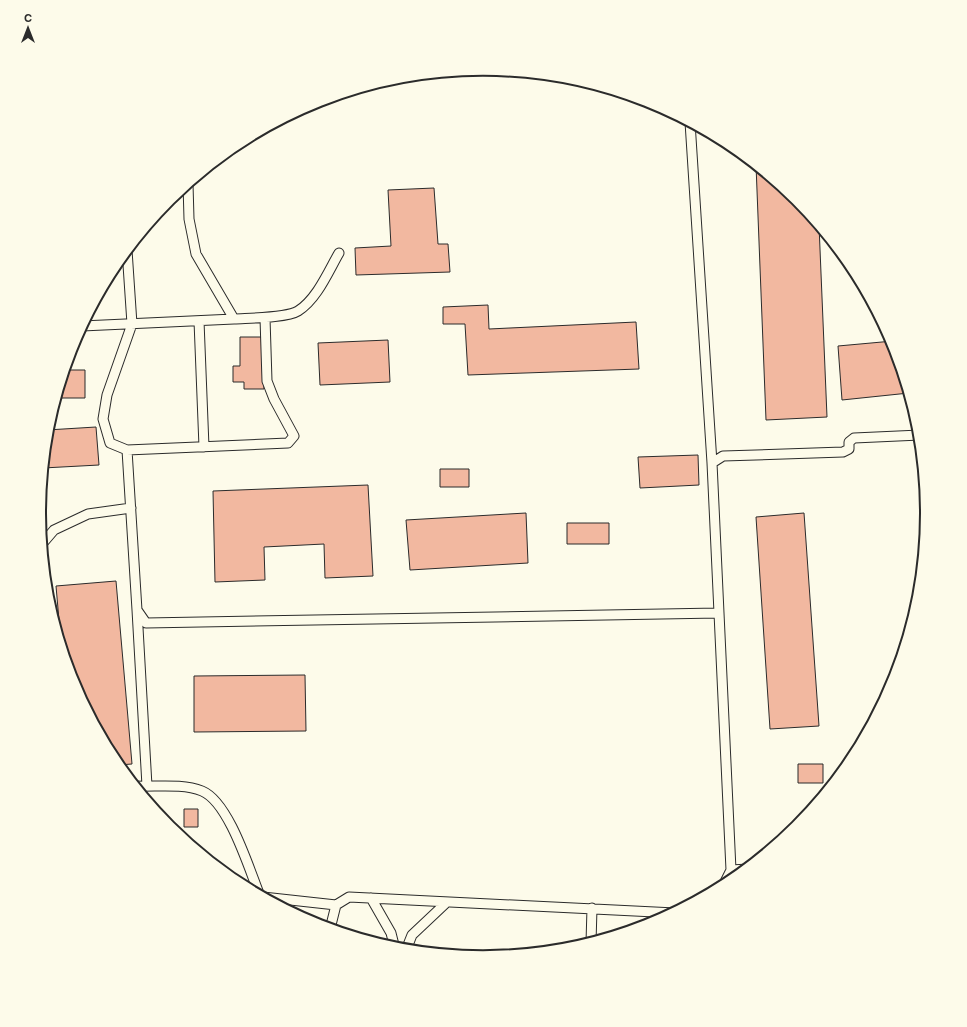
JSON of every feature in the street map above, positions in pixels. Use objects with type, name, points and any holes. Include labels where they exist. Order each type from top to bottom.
[{"type":"lane","points":[[690,129],[712,463],[731,870],[728,876]]},
{"type":"lane","points":[[188,191],[189,219],[196,254],[234,319]]},
{"type":"lane","points":[[88,326],[265,318],[297,312],[311,300],[339,253]]},
{"type":"lane","points":[[128,259],[132,324],[111,379],[103,419],[110,444],[126,450],[288,444],[294,436],[274,399],[267,381],[265,318]]},
{"type":"lane","points":[[199,321],[204,447]]},
{"type":"lane","points":[[712,463],[722,456],[843,452],[849,449],[849,442],[854,438],[914,435]]},
{"type":"lane","points":[[126,450],[131,508],[147,786]]},
{"type":"lane","points":[[47,538],[54,530],[88,514],[131,508]]},
{"type":"lane","points":[[137,610],[146,623],[718,613]]},
{"type":"lane","points":[[141,786],[180,787],[202,791],[220,806],[230,820],[259,888]]},
{"type":"lane","points":[[731,870],[738,870]]},
{"type":"lane","points":[[275,898],[336,905],[349,897],[663,912]]},
{"type":"lane","points":[[371,898],[391,933],[393,942]]},
{"type":"lane","points":[[408,944],[412,935],[447,902]]},
{"type":"lane","points":[[331,924],[336,905]]},
{"type":"lane","points":[[591,937],[592,908]]},
{"type":"building","points":[[756,171],[793,204],[819,234],[827,417],[766,420]]},
{"type":"building","points":[[434,188],[438,244],[448,244],[450,272],[356,275],[355,248],[391,246],[388,190]]},
{"type":"building","points":[[488,305],[489,329],[636,322],[639,369],[468,375],[465,324],[443,324],[443,307]]},
{"type":"building","points":[[240,337],[264,337],[264,389],[244,389],[244,382],[233,382],[233,366],[240,366]]},
{"type":"building","points":[[388,340],[390,382],[320,385],[318,343]]},
{"type":"building","points":[[886,342],[904,394],[842,400],[838,346]]},
{"type":"building","points":[[70,370],[85,370],[85,398],[62,398]]},
{"type":"building","points":[[96,427],[99,465],[49,468],[54,430]]},
{"type":"building","points":[[698,455],[699,485],[640,488],[638,457]]},
{"type":"building","points":[[440,469],[469,469],[469,487],[440,487]]},
{"type":"building","points":[[368,485],[373,576],[325,578],[324,544],[264,547],[265,580],[215,582],[213,491]]},
{"type":"building","points":[[526,513],[528,563],[410,570],[406,520]]},
{"type":"building","points":[[804,513],[819,726],[770,729],[756,517]]},
{"type":"building","points":[[567,523],[609,523],[609,544],[567,544]]},
{"type":"building","points":[[116,581],[132,764],[125,764],[120,757],[91,707],[79,681],[69,654],[59,618],[56,586]]},
{"type":"building","points":[[305,675],[306,731],[194,732],[194,676]]},
{"type":"building","points":[[798,764],[823,764],[823,783],[798,783]]},
{"type":"building","points":[[184,809],[198,809],[198,827],[184,827]]}]
